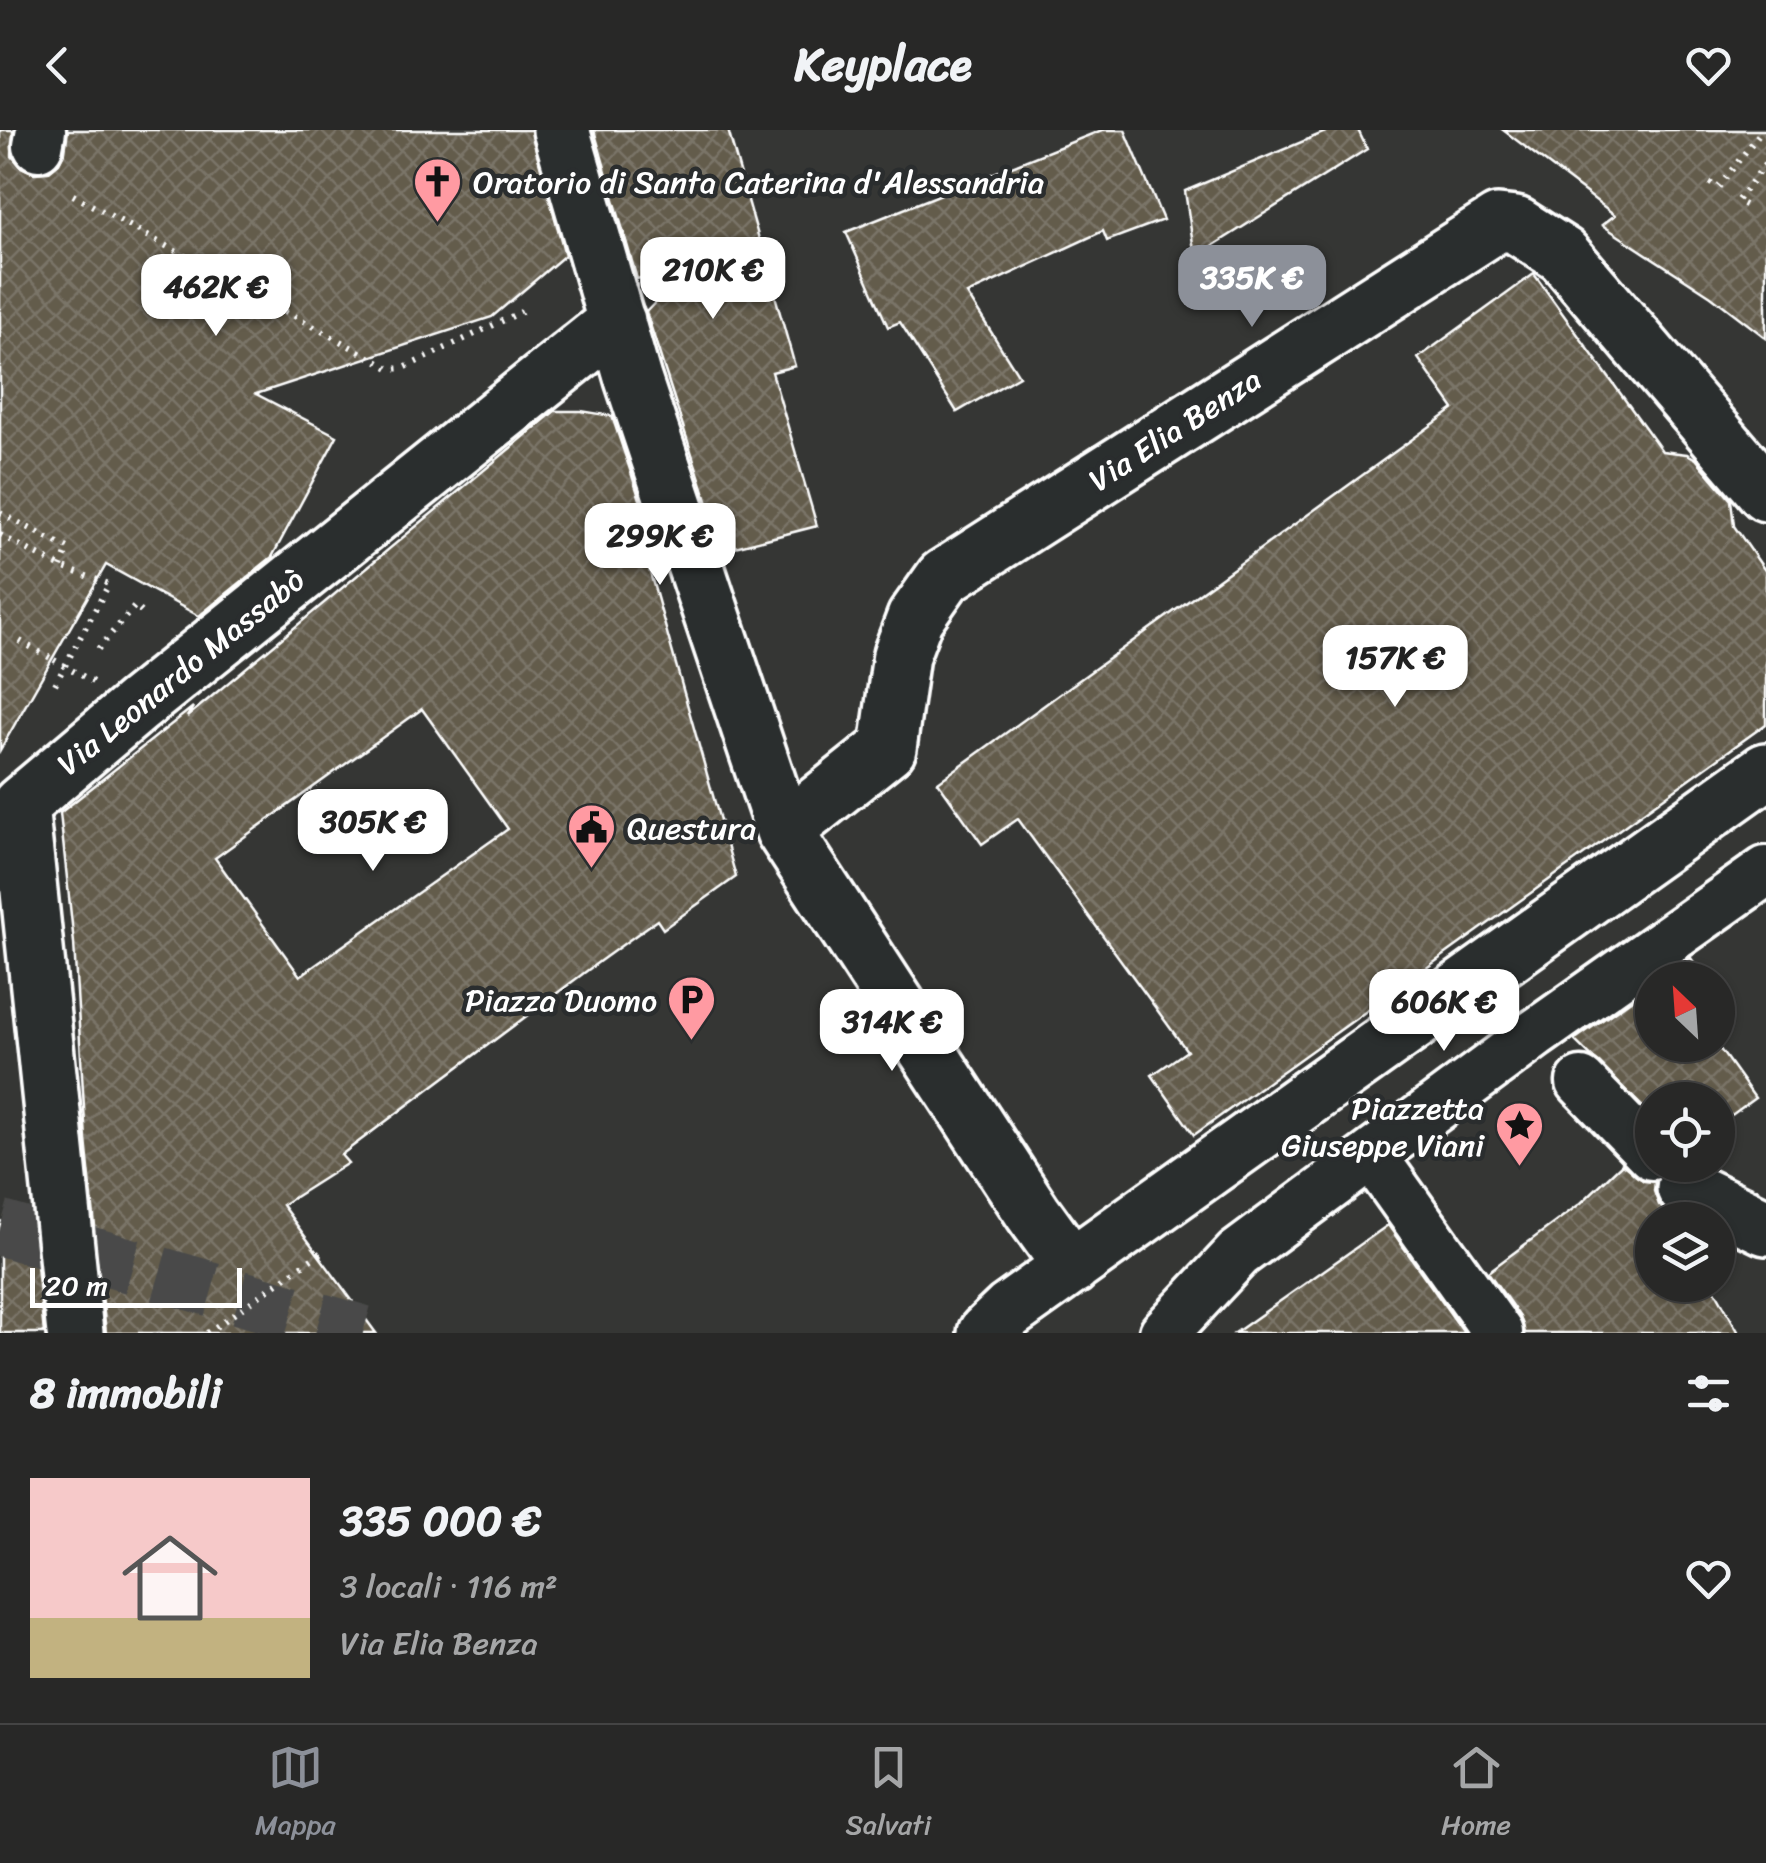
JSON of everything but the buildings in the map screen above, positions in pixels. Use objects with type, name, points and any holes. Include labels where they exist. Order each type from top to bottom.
[{"type":"street","points":[[561,130],[633,378],[784,831],[1072,1267]]},
{"type":"street","name":"Via Elia Benza","points":[[784,831],[888,748],[901,654],[915,618],[944,578],[1498,223],[1516,225],[1563,255],[1766,493]]},
{"type":"street","name":"Via Leonardo Massabò","points":[[75,1333],[20,805],[99,707],[617,321]]},
{"type":"street","points":[[986,1333],[1009,1311],[1766,771]]},
{"type":"street","points":[[1164,1333],[1238,1254],[1535,1034],[1766,871]]},
{"type":"street","points":[[1581,1082],[1635,1141]]},
{"type":"street","points":[[1372,1156],[1426,1212],[1498,1333]]},
{"type":"street","points":[[1691,1182],[1766,1227]]},
{"type":"path","points":[[1710,183],[1718,188],[1762,130]]},
{"type":"path","points":[[39,138],[33,162],[41,178],[392,369],[404,368],[480,330]]},
{"type":"path","points":[[1745,206],[1737,201],[1766,163]]},
{"type":"path","points":[[161,270],[192,282],[202,264]]},
{"type":"path","points":[[0,513],[68,548],[61,567]]},
{"type":"path","points":[[0,535],[61,567],[109,584],[53,688],[60,694]]},
{"type":"path","points":[[20,641],[54,660],[99,707]]},
{"type":"path","points":[[207,1333],[323,1252]]},
{"type":"tunnel","points":[[0,1228],[363,1333]]},
{"type":"place","name":"Oratorio di Santa Caterina d'Alessandria","points":[[438,224]]},
{"type":"place","name":"Questura","points":[[592,870]]},
{"type":"place","name":"Piazza Duomo","points":[[692,1042]]},
{"type":"place","name":"Piazzetta Giuseppe Viani","points":[[1519,1168]]}]
